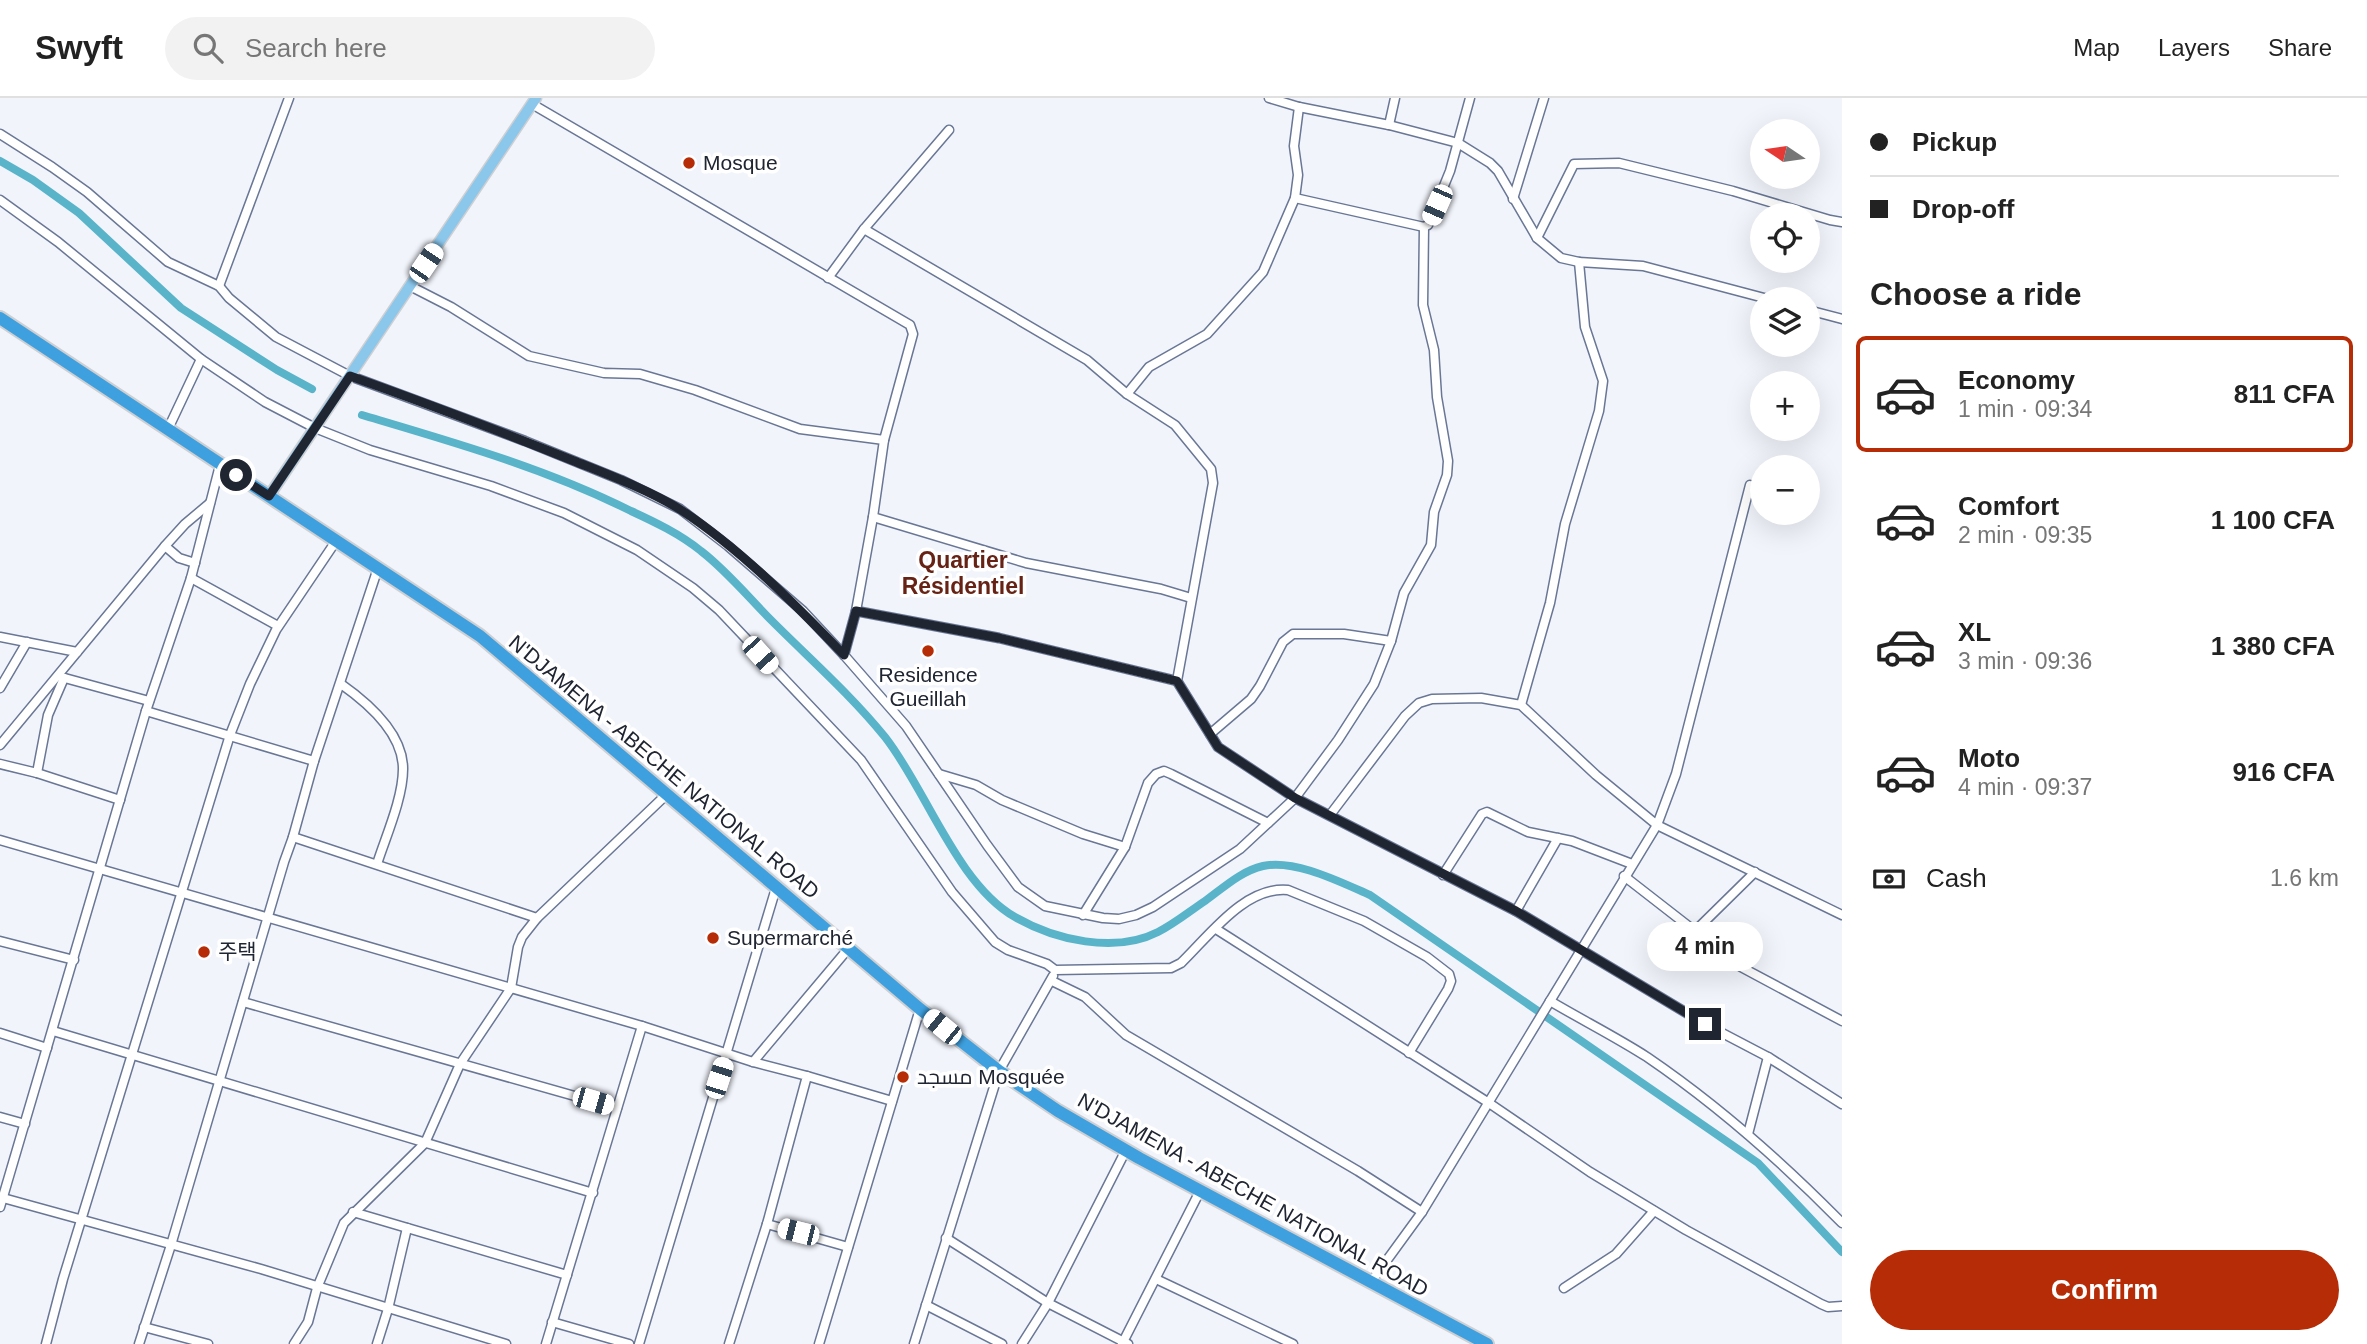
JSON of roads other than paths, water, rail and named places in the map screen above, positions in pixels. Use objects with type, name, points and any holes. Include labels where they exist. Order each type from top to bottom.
[{"type":"highway","name":"N'DJAMENA - ABECHE NATIONAL ROAD","points":[[0,318],[480,636],[848,949],[999,1071],[1058,1111],[1126,1150],[1487,1344]]},
{"type":"main road","points":[[269,496],[534,101]]},
{"type":"street","points":[[219,286],[289,98]]},
{"type":"street","points":[[1269,98],[1458,143],[1499,171],[1537,238],[1561,258],[1579,262],[1643,266],[1750,294]]},
{"type":"street","points":[[1389,125],[1395,98]]},
{"type":"street","points":[[1296,198],[1424,227],[1428,225],[1446,182],[1470,98]]},
{"type":"street","points":[[1513,199],[1544,98]]},
{"type":"street","points":[[534,101],[910,325],[912,330],[901,381],[884,440],[856,611],[844,655]]},
{"type":"street","points":[[1127,394],[1149,367],[1207,334],[1263,272],[1296,198],[1298,175],[1294,146],[1299,107]]},
{"type":"street","points":[[828,278],[864,229],[949,130]]},
{"type":"street","points":[[0,134],[87,192],[167,262],[219,286],[229,298],[276,337],[350,376],[525,441],[621,480],[680,509],[803,611],[844,655],[906,726],[1018,887],[1045,906],[1083,915],[1119,919],[1153,907],[1240,849],[1295,798],[1374,684],[1391,641],[1404,593],[1431,545],[1434,512],[1447,475],[1448,461],[1437,397],[1434,350],[1423,305],[1424,227]]},
{"type":"street","points":[[1537,238],[1574,164],[1619,163],[1842,222]]},
{"type":"street","points":[[0,200],[58,242],[201,359],[265,402],[315,428],[370,450],[491,486],[564,513],[637,550],[693,588],[719,610],[861,760],[952,892],[995,942],[1008,950],[1047,964],[1055,970],[1176,967],[1242,903],[1279,890],[1288,890],[1364,921],[1444,968],[1449,974],[1451,981],[1409,1053]]},
{"type":"street","points":[[864,229],[1087,360],[1127,394],[1175,425],[1211,469],[1213,483],[1177,681],[1218,747],[1295,798],[1516,911],[1842,1104]]},
{"type":"street","points":[[1521,705],[1550,603],[1565,524],[1600,411],[1603,381],[1585,327],[1579,262]]},
{"type":"street","points":[[410,286],[451,307],[529,356],[604,373],[640,374],[695,390],[800,429],[884,440]]},
{"type":"street","points":[[1820,313],[1842,319]]},
{"type":"street","points":[[169,429],[201,359]]},
{"type":"street","points":[[0,1208],[149,701],[191,578],[220,465]]},
{"type":"street","points":[[1371,1282],[1422,1212],[1657,825],[1676,774],[1750,485]]},
{"type":"street","points":[[0,745],[61,677],[77,652],[165,546],[210,503]]},
{"type":"street","points":[[873,517],[1026,563],[1161,589],[1191,598]]},
{"type":"street","points":[[46,1344],[63,1279],[230,735],[250,684],[278,626],[336,541]]},
{"type":"street","points":[[165,546],[180,558],[195,563]]},
{"type":"street","points":[[139,1344],[171,1245],[314,761],[378,568]]},
{"type":"street","points":[[191,578],[278,626]]},
{"type":"street","points":[[856,611],[999,638],[1177,681]]},
{"type":"street","points":[[1210,734],[1251,699],[1261,686],[1283,642],[1293,634],[1344,634],[1391,641]]},
{"type":"street","points":[[0,637],[77,652]]},
{"type":"street","points":[[0,688],[27,642]]},
{"type":"street","points":[[61,677],[149,701]]},
{"type":"street","points":[[37,772],[48,715],[61,677]]},
{"type":"street","points":[[341,684],[370,707],[391,732],[402,761],[399,793],[377,864]]},
{"type":"street","points":[[1330,815],[1405,716],[1419,703],[1432,699],[1481,698],[1521,705],[1597,775],[1657,825],[1842,915]]},
{"type":"street","points":[[146,711],[314,761]]},
{"type":"street","points":[[0,764],[37,772],[120,800]]},
{"type":"street","points":[[1083,915],[1125,846],[1148,783],[1156,774],[1164,771],[1268,823]]},
{"type":"street","points":[[939,774],[976,785],[1002,800],[1083,834],[1125,846]]},
{"type":"street","points":[[294,1344],[308,1322],[317,1288],[340,1230],[353,1212],[425,1143],[460,1063],[511,988],[522,937],[537,918],[667,794]]},
{"type":"street","points":[[1443,875],[1482,814],[1487,812],[1528,832],[1558,838],[1632,864]]},
{"type":"street","points":[[293,837],[537,918]]},
{"type":"street","points":[[1516,911],[1558,838]]},
{"type":"street","points":[[0,840],[892,1101]]},
{"type":"street","points":[[1695,931],[1755,872]]},
{"type":"street","points":[[1624,876],[1741,967],[1842,1021]]},
{"type":"street","points":[[639,1344],[776,888]]},
{"type":"street","points":[[1216,929],[1654,1212],[1821,1304],[1842,1307]]},
{"type":"street","points":[[0,941],[74,960]]},
{"type":"street","points":[[753,1062],[848,949]]},
{"type":"street","points":[[915,1344],[999,1071],[1052,981],[1055,970]]},
{"type":"street","points":[[1052,981],[1085,997],[1126,1035],[1358,1171],[1422,1212]]},
{"type":"street","points":[[1550,1001],[1646,1057],[1717,1108],[1786,1167],[1842,1223]]},
{"type":"street","points":[[243,1002],[617,1108]]},
{"type":"street","points":[[819,1344],[920,1009]]},
{"type":"street","points":[[546,1344],[642,1026]]},
{"type":"street","points":[[53,1031],[593,1193]]},
{"type":"street","points":[[0,1033],[47,1048]]},
{"type":"street","points":[[1748,1133],[1768,1058]]},
{"type":"street","points":[[729,1344],[767,1224],[807,1076]]},
{"type":"street","points":[[0,1117],[25,1125]]},
{"type":"street","points":[[1022,1344],[1048,1303],[1126,1150]]},
{"type":"street","points":[[946,1238],[1048,1303],[1125,1343],[1200,1191]]},
{"type":"street","points":[[3,1198],[261,1269],[506,1344]]},
{"type":"street","points":[[353,1212],[567,1275]]},
{"type":"street","points":[[1564,1288],[1616,1254],[1654,1212]]},
{"type":"street","points":[[767,1224],[848,1247]]},
{"type":"street","points":[[377,1344],[407,1228]]},
{"type":"street","points":[[1156,1279],[1279,1341],[1293,1344]]},
{"type":"street","points":[[926,1305],[1002,1344]]},
{"type":"street","points":[[552,1322],[629,1344]]},
{"type":"street","points":[[144,1327],[192,1342],[208,1344]]},
{"type":"waterway","points":[[0,161],[33,180],[79,213],[181,308],[277,370],[312,389]]},
{"type":"waterway","points":[[362,415],[498,457],[565,482],[658,524],[701,551],[844,692],[885,737],[959,859],[994,902],[1015,917],[1066,938],[1104,943],[1123,942],[1141,939],[1164,929],[1232,880],[1255,868],[1289,866],[1331,878],[1370,895],[1758,1163],[1842,1252]]},
{"type":"place","name":"Mosque","points":[[689,163]]},
{"type":"place","name":"Residence Gueillah","points":[[928,651]]},
{"type":"place","name":"Supermarché","points":[[713,938]]},
{"type":"place","name":"주택","points":[[204,952]]},
{"type":"place","name":"مسجد Mosquée","points":[[903,1077]]},
{"type":"district","name":"Quartier Résidentiel","points":[[963,573]]}]
